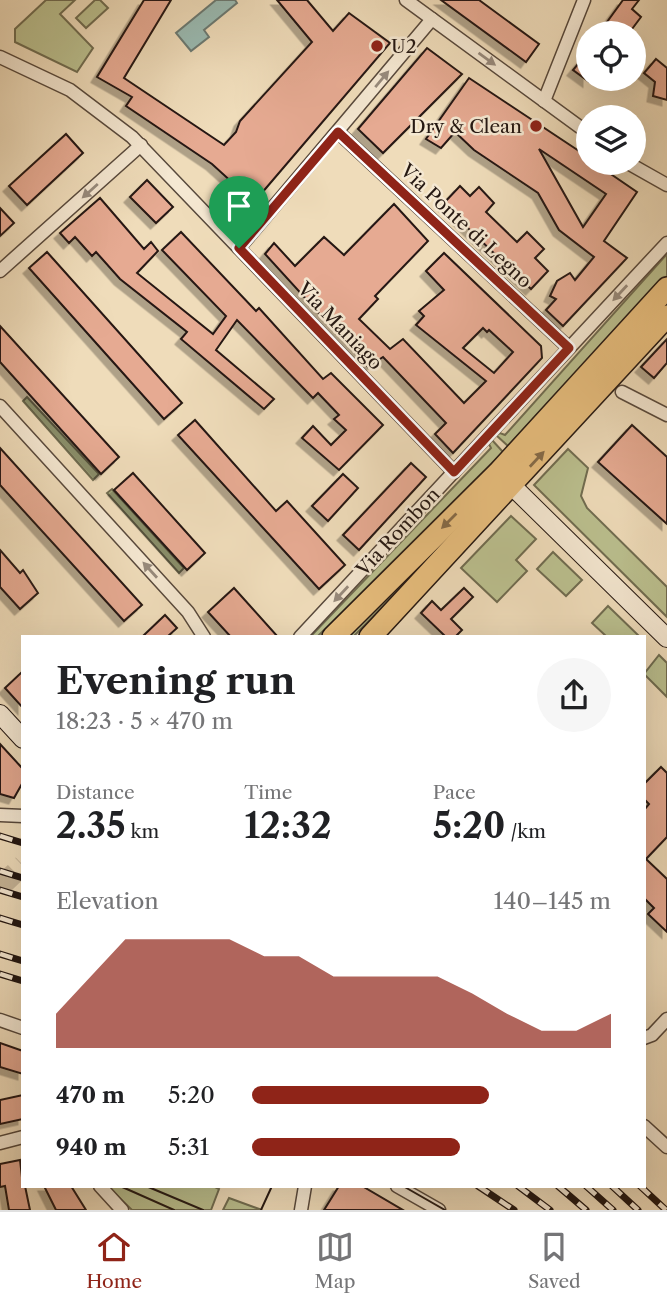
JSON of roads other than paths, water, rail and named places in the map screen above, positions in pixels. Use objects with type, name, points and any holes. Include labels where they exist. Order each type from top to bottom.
[{"type":"main road","name":"Via Rombon","points":[[372,635],[667,288]]},
{"type":"main road","name":"Via Rombon","points":[[335,635],[505,480],[667,316]]},
{"type":"street","points":[[406,0],[576,124]]},
{"type":"street","points":[[544,101],[584,0]]},
{"type":"street","points":[[239,248],[432,19]]},
{"type":"street","name":"Via Maniago","points":[[0,57],[39,73],[79,95],[141,145],[454,472]]},
{"type":"street","name":"Via Ponte di Legno","points":[[338,132],[569,348]]},
{"type":"street","points":[[0,271],[141,145]]},
{"type":"street","points":[[646,173],[666,185]]},
{"type":"street","name":"Via Rombon","points":[[302,635],[667,243]]},
{"type":"street","points":[[622,392],[667,415]]},
{"type":"street","points":[[0,406],[188,612],[203,635]]},
{"type":"street","points":[[505,480],[667,638]]},
{"type":"street","points":[[0,714],[21,737]]},
{"type":"street","points":[[0,814],[21,816]]},
{"type":"street","points":[[646,1037],[652,1035],[667,1019]]},
{"type":"street","points":[[0,1020],[21,1027]]},
{"type":"street","points":[[646,1128],[667,1147]]},
{"type":"street","points":[[102,1188],[122,1210]]},
{"type":"street","points":[[300,1210],[306,1188]]},
{"type":"street","points":[[400,1188],[439,1210]]},
{"type":"water","points":[[216,0],[235,0],[237,3],[204,30],[209,37],[191,51],[176,33]]},
{"type":"tunnel","points":[[0,887],[21,867]]},
{"type":"tram line","points":[[124,1188],[174,1210]]},
{"type":"tram line","points":[[151,1188],[203,1210]]},
{"type":"tram line","points":[[261,1210],[271,1188]]},
{"type":"tram line","points":[[406,1188],[445,1210]]},
{"type":"railway","points":[[0,836],[21,842]]},
{"type":"railway","points":[[0,871],[21,877]]},
{"type":"railway","points":[[0,890],[21,896]]},
{"type":"railway","points":[[0,918],[21,924]]},
{"type":"railway","points":[[0,954],[21,960]]},
{"type":"railway","points":[[0,974],[21,980]]},
{"type":"railway","points":[[481,1188],[514,1210]]},
{"type":"railway","points":[[521,1188],[550,1210]]},
{"type":"railway","points":[[560,1188],[586,1210]]},
{"type":"railway","points":[[588,1188],[613,1210]]},
{"type":"railway","points":[[614,1188],[638,1210]]},
{"type":"railway","points":[[642,1188],[666,1210]]},
{"type":"place","name":"U2","points":[[377,46]]},
{"type":"place","name":"Dry & Clean","points":[[536,126]]}]
